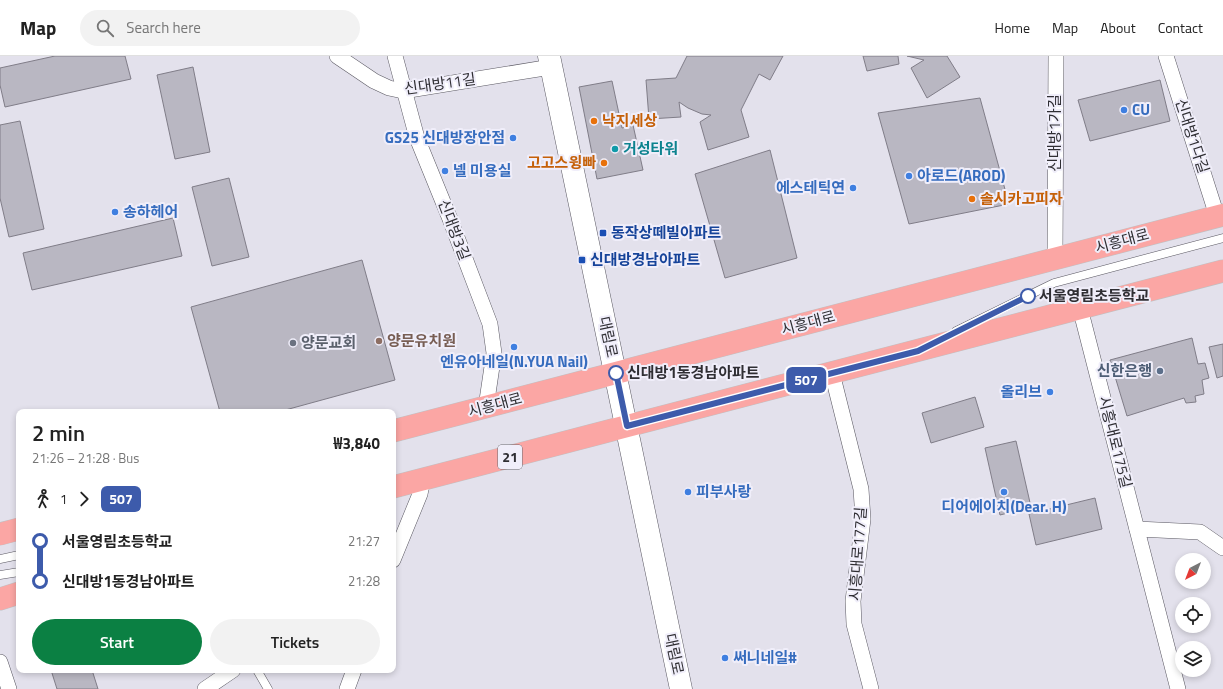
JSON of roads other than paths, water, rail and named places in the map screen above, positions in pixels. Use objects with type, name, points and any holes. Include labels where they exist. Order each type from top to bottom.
[{"type":"main road","name":"대림로","points":[[550,62],[681,689]]},
{"type":"main road","name":"시흥대로","points":[[396,431],[1220,215]]},
{"type":"main road","name":"21","points":[[396,486],[1223,271]]},
{"type":"main road","points":[[0,534],[16,530]]},
{"type":"main road","points":[[0,599],[16,594]]},
{"type":"street","name":"신대방11길","points":[[338,56],[374,81],[389,88],[403,91],[550,62]]},
{"type":"street","name":"신대방3길","points":[[395,56],[403,91],[417,138],[490,324],[494,353],[486,407]]},
{"type":"street","name":"신대방1가길","points":[[1055,259],[1056,56]]},
{"type":"street","name":"신대방1다길","points":[[1166,56],[1220,215]]},
{"type":"street","name":"시흥대로175길","points":[[1080,308],[1178,689]]},
{"type":"street","name":"시흥대로177길","points":[[832,373],[861,489],[863,520],[853,602],[854,624],[871,689]]},
{"type":"street","points":[[396,553],[420,494],[423,479]]},
{"type":"street","points":[[1137,529],[1200,532],[1223,548]]},
{"type":"street","points":[[0,662],[9,689]]},
{"type":"street","points":[[205,689],[229,673]]},
{"type":"street","points":[[347,689],[353,673]]},
{"type":"lane","points":[[918,351],[1054,283],[1223,238]]},
{"type":"lane","points":[[396,437],[441,419]]},
{"type":"lane","points":[[0,559],[16,556]]},
{"type":"lane","points":[[0,575],[16,572]]},
{"type":"lane","points":[[259,673],[268,689]]},
{"type":"place","name":"CU","points":[[1124,110]]},
{"type":"place","name":"낙지세상","points":[[594,121]]},
{"type":"place","name":"GS25 신대방장안점","points":[[513,138]]},
{"type":"place","name":"거성타워","points":[[615,149]]},
{"type":"place","name":"고고스윙빠","points":[[604,163]]},
{"type":"place","name":"넬 미용실","points":[[445,171]]},
{"type":"place","name":"아로드(AROD)","points":[[909,176]]},
{"type":"place","name":"에스테틱연","points":[[853,188]]},
{"type":"place","name":"솔시카고피자","points":[[972,199]]},
{"type":"place","name":"송하헤어","points":[[115,212]]},
{"type":"place","name":"동작상떼빌아파트","points":[[603,233]]},
{"type":"place","name":"신대방경남아파트","points":[[582,260]]},
{"type":"place","name":"서울영림초등학교","points":[[1028,296]]},
{"type":"place","name":"양문유치원","points":[[379,341]]},
{"type":"place","name":"양문교회","points":[[293,343]]},
{"type":"place","name":"엔유아네일(N.YUA Nail)","points":[[514,347]]},
{"type":"place","name":"신한은행","points":[[1160,371]]},
{"type":"place","name":"신대방1동경남아파트","points":[[616,373]]},
{"type":"place","name":"올리브","points":[[1050,392]]},
{"type":"place","name":"피부사랑","points":[[688,492]]},
{"type":"place","name":"디어에이치(Dear. H)","points":[[1004,492]]},
{"type":"place","name":"써니네일#","points":[[725,658]]}]
